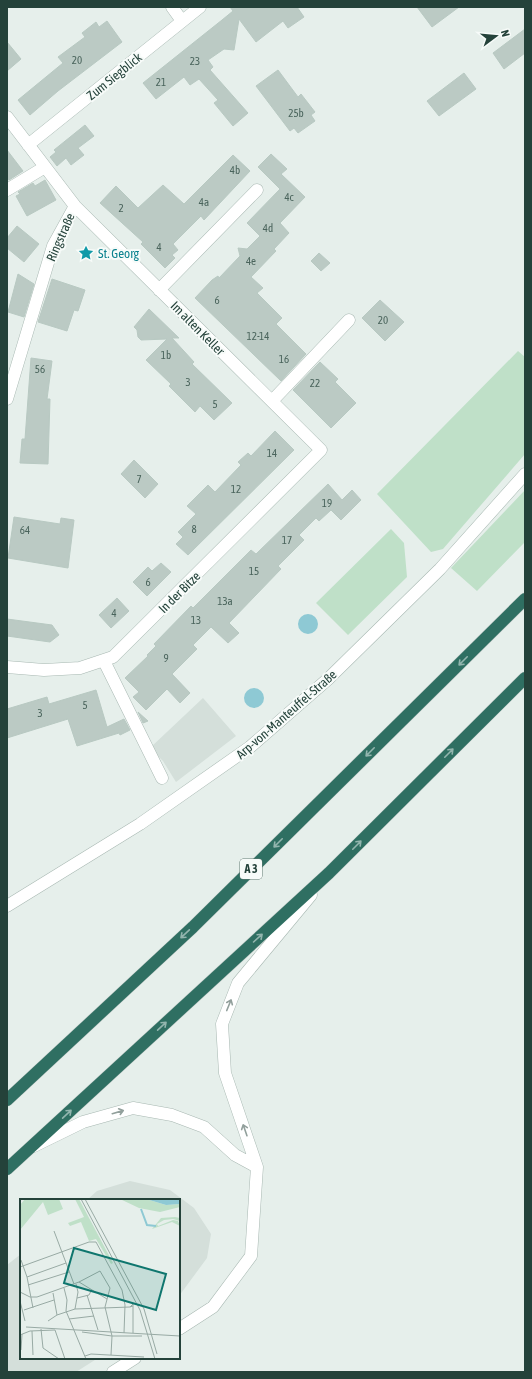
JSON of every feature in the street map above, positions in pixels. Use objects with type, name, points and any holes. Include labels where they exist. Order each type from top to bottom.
[{"type":"highway","name":"A 3","points":[[7,1100],[193,927],[525,599]]},
{"type":"highway","points":[[7,1169],[329,873],[525,678]]},
{"type":"street","points":[[172,7],[182,20]]},
{"type":"street","name":"Zum Siegblick","points":[[28,145],[200,7]]},
{"type":"street","name":"Ringstraße","points":[[7,117],[75,206],[53,246],[7,399]]},
{"type":"street","points":[[7,190],[45,167]]},
{"type":"street","points":[[159,290],[257,190]]},
{"type":"street","name":"Im alten Keller","points":[[75,206],[321,450]]},
{"type":"street","points":[[272,401],[349,320]]},
{"type":"street","name":"In der Bitze","points":[[7,668],[44,670],[80,668],[113,658],[321,450]]},
{"type":"street","name":"Arp-von-Manteuffel-Straße","points":[[7,906],[140,824],[250,747],[328,679],[440,569],[525,474]]},
{"type":"street","points":[[104,660],[162,778]]},
{"type":"street","points":[[180,1328],[213,1307],[251,1256],[257,1167],[225,1073],[222,1024],[238,983],[329,873]]},
{"type":"street","points":[[30,1147],[83,1122],[133,1108],[172,1115],[204,1127],[235,1155],[257,1167]]},
{"type":"street","points":[[113,1372],[133,1359]]},
{"type":"shaded area","points":[[203,698],[236,736],[176,782],[163,761],[150,748]]},
{"type":"shaded area","points":[[130,1181],[170,1190],[194,1208],[211,1234],[207,1258],[180,1295],[180,1199],[88,1199],[97,1191]]},
{"type":"shaded area","points":[[20,1255],[20,1359],[96,1359],[76,1372],[7,1372],[7,1265]]},
{"type":"green space","points":[[518,351],[525,357],[525,454],[443,549],[431,552],[377,494]]},
{"type":"green space","points":[[525,490],[525,542],[477,591],[451,568]]},
{"type":"green space","points":[[391,529],[404,543],[407,577],[348,635],[316,603]]},
{"type":"water","points":[[308,614],[315,617],[318,624],[315,631],[308,634],[301,631],[298,624],[301,617]]},
{"type":"water","points":[[254,688],[261,691],[264,698],[261,705],[254,708],[247,705],[244,698],[247,691]]},
{"type":"building","points":[[230,7],[297,7],[304,17],[288,28],[283,21],[256,42],[239,19],[234,50],[224,49],[208,60],[213,67],[210,70],[248,113],[233,126],[214,103],[218,100],[199,79],[190,85],[184,77],[156,99],[143,83],[233,11]]},
{"type":"building","points":[[417,7],[459,7],[432,27]]},
{"type":"building","points":[[107,21],[122,42],[58,91],[30,115],[18,100],[63,63],[58,57],[85,37],[82,33],[96,22],[99,27]]},
{"type":"building","points":[[525,29],[525,53],[504,69],[493,53]]},
{"type":"building","points":[[7,42],[21,59],[7,71]]},
{"type":"building","points":[[278,70],[298,97],[301,94],[315,112],[311,115],[315,121],[298,133],[294,128],[290,131],[256,86]]},
{"type":"building","points":[[464,73],[476,89],[439,116],[427,101]]},
{"type":"building","points":[[85,125],[94,136],[78,148],[84,155],[71,165],[66,158],[57,166],[50,157],[56,152],[54,150]]},
{"type":"building","points":[[7,150],[23,171],[9,180],[7,177]]},
{"type":"building","points":[[271,154],[287,169],[281,174],[305,197],[280,223],[289,233],[274,249],[276,251],[251,277],[263,288],[257,293],[282,318],[276,324],[306,354],[281,381],[195,298],[212,280],[218,276],[219,278],[240,256],[238,248],[247,249],[260,236],[247,223],[280,189],[258,167]]},
{"type":"building","points":[[233,155],[250,171],[204,220],[201,216],[173,244],[178,250],[172,255],[175,258],[165,268],[141,244],[143,242],[100,203],[116,186],[138,208],[163,185],[184,204]]},
{"type":"building","points":[[45,180],[56,200],[27,216],[16,196],[20,194],[18,192],[33,183],[35,186]]},
{"type":"building","points":[[17,226],[39,244],[24,262],[7,248],[7,238]]},
{"type":"building","points":[[319,253],[330,263],[321,271],[311,261]]},
{"type":"building","points":[[18,274],[34,284],[24,317],[8,312]]},
{"type":"building","points":[[52,279],[85,290],[78,311],[74,310],[67,331],[38,322]]},
{"type":"building","points":[[380,300],[404,322],[385,341],[362,318]]},
{"type":"building","points":[[149,309],[179,338],[172,338],[194,362],[192,364],[232,403],[214,420],[200,406],[195,412],[169,386],[171,384],[146,360],[167,339],[141,340],[138,337],[137,330],[134,327]]},
{"type":"building","points":[[31,358],[52,361],[47,399],[50,399],[48,464],[20,463],[22,439],[25,439]]},
{"type":"building","points":[[320,362],[338,379],[335,382],[356,403],[331,428],[293,390]]},
{"type":"building","points":[[275,431],[294,450],[188,555],[176,544],[183,537],[178,532],[196,514],[187,506],[208,485],[215,492],[241,465],[238,462],[248,453],[251,456]]},
{"type":"building","points":[[134,460],[158,484],[145,498],[121,474]]},
{"type":"building","points":[[328,484],[342,500],[352,490],[361,500],[341,520],[331,510],[319,521],[316,518],[299,535],[304,540],[278,566],[281,569],[229,623],[239,633],[228,643],[211,627],[193,645],[197,649],[172,674],[190,693],[180,703],[167,689],[146,710],[133,697],[139,692],[125,678],[148,656],[147,655],[156,646],[154,644],[191,606],[193,608],[251,550],[256,554]]},
{"type":"building","points":[[14,517],[60,524],[61,518],[74,520],[68,568],[8,558]]},
{"type":"building","points":[[161,563],[171,572],[147,596],[133,582],[148,567],[152,571]]},
{"type":"building","points":[[117,598],[129,611],[111,628],[99,615]]},
{"type":"building","points":[[7,619],[52,625],[59,635],[50,642],[7,636]]},
{"type":"building","points":[[96,690],[107,727],[124,719],[130,730],[120,735],[119,733],[77,746],[68,719],[7,738],[7,709],[47,697],[49,704]]},
{"type":"building","points":[[138,712],[148,721],[143,723]]},
{"type":"place","name":"St. Georg","points":[[86,253]]}]
